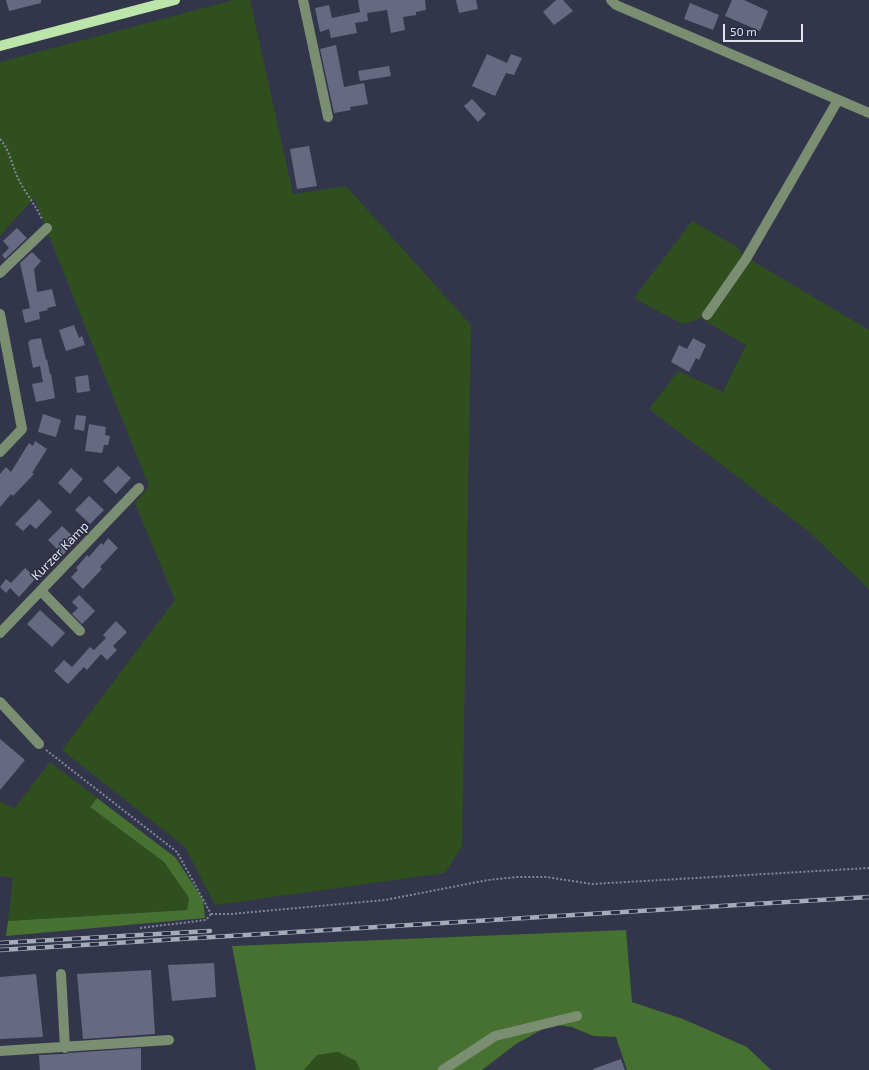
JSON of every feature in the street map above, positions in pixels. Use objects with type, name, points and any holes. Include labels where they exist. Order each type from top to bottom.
[{"type":"main road","points":[[0,46],[174,0]]},
{"type":"street","points":[[303,0],[328,117]]},
{"type":"street","points":[[612,0],[616,5],[869,113]]},
{"type":"street","points":[[707,315],[746,259],[838,100]]},
{"type":"street","points":[[0,273],[47,228]]},
{"type":"street","points":[[0,314],[22,429],[0,452]]},
{"type":"street","name":"Kurzer Kamp","points":[[0,633],[140,488]]},
{"type":"street","points":[[41,591],[80,631]]},
{"type":"street","points":[[0,702],[38,744]]},
{"type":"street","points":[[61,974],[65,1048]]},
{"type":"street","points":[[443,1070],[495,1036],[577,1016]]},
{"type":"street","points":[[0,1052],[169,1040]]},
{"type":"path","points":[[0,139],[7,148],[18,177],[36,206],[47,228]]},
{"type":"path","points":[[38,744],[177,852],[211,914]]},
{"type":"path","points":[[211,914],[231,914],[385,900],[488,880],[517,877],[546,877],[592,884],[869,868]]},
{"type":"path","points":[[140,928],[206,920],[211,914]]},
{"type":"green space","points":[[234,0],[250,0],[293,194],[346,186],[471,325],[462,846],[445,873],[215,905],[185,847],[62,750],[175,600],[135,503],[149,486],[34,198],[0,236],[0,62]]},
{"type":"green space","points":[[692,221],[737,247],[743,256],[700,319],[682,324],[634,298]]},
{"type":"green space","points":[[751,260],[869,330],[869,589],[808,531],[649,409],[678,371],[723,392],[746,345],[705,321],[724,298]]},
{"type":"green space","points":[[50,762],[97,798],[90,807],[164,862],[189,898],[187,910],[8,921],[13,878],[0,876],[0,801],[14,809]]},
{"type":"green space","points":[[97,798],[176,858],[203,900],[205,918],[6,936],[8,921],[187,910],[189,898],[164,862],[90,807]]},
{"type":"green space","points":[[626,930],[632,1002],[683,1019],[747,1047],[771,1070],[627,1070],[616,1037],[593,1036],[572,1027],[552,1024],[516,1044],[482,1070],[360,1070],[356,1061],[338,1052],[317,1055],[304,1070],[256,1070],[232,946]]},
{"type":"green space","points":[[338,1052],[356,1061],[360,1070],[304,1070],[317,1055]]},
{"type":"building","points":[[6,0],[41,0],[41,3],[9,11]]},
{"type":"building","points":[[358,0],[425,0],[426,10],[416,12],[416,15],[403,17],[405,30],[391,33],[387,10],[367,13],[368,21],[355,23],[357,33],[331,38],[329,29],[320,32],[315,8],[329,5],[332,18],[360,12]]},
{"type":"building","points":[[456,0],[476,0],[478,9],[459,13]]},
{"type":"building","points":[[556,0],[563,0],[573,11],[554,25],[543,12]]},
{"type":"building","points":[[732,0],[744,0],[768,11],[760,31],[725,16]]},
{"type":"building","points":[[690,3],[719,15],[713,30],[684,19]]},
{"type":"building","points":[[336,45],[344,87],[364,83],[368,104],[350,107],[351,110],[334,113],[320,49]]},
{"type":"building","points":[[487,54],[507,63],[511,54],[522,58],[514,75],[506,73],[495,96],[472,86]]},
{"type":"building","points":[[389,66],[391,76],[360,81],[358,71]]},
{"type":"building","points":[[472,99],[486,114],[478,122],[464,106]]},
{"type":"building","points":[[309,146],[317,186],[297,189],[290,149]]},
{"type":"building","points":[[17,228],[27,238],[5,259],[2,255],[9,248],[3,241]]},
{"type":"building","points":[[32,252],[41,261],[34,269],[37,292],[52,289],[56,306],[39,312],[40,319],[25,323],[22,310],[30,308],[20,263]]},
{"type":"building","points":[[74,325],[79,338],[82,336],[85,345],[66,351],[59,330]]},
{"type":"building","points":[[41,338],[51,374],[55,398],[36,402],[32,384],[43,382],[40,366],[33,368],[28,342],[30,342],[29,340]]},
{"type":"building","points":[[693,338],[706,345],[699,360],[696,358],[689,372],[671,362],[679,345],[687,349]]},
{"type":"building","points":[[88,375],[90,391],[77,393],[75,377]]},
{"type":"building","points":[[43,414],[61,420],[56,437],[38,432]]},
{"type":"building","points":[[76,415],[86,416],[84,431],[74,429]]},
{"type":"building","points":[[89,424],[106,427],[105,435],[110,436],[108,445],[104,445],[102,453],[85,451]]},
{"type":"building","points":[[35,441],[47,449],[32,473],[34,474],[13,496],[11,494],[0,507],[0,474],[6,467],[11,472],[29,443],[33,446]]},
{"type":"building","points":[[118,466],[131,478],[116,494],[103,481]]},
{"type":"building","points":[[71,468],[83,479],[70,494],[58,483]]},
{"type":"building","points":[[89,496],[104,510],[90,524],[75,510]]},
{"type":"building","points":[[39,499],[52,512],[36,529],[30,524],[23,531],[15,524]]},
{"type":"building","points":[[62,526],[77,540],[63,555],[48,540]]},
{"type":"building","points":[[108,538],[118,548],[100,567],[102,569],[83,589],[71,577],[78,570],[76,568],[87,555],[89,557],[101,543],[103,545]]},
{"type":"building","points":[[25,568],[36,578],[19,597],[10,588],[6,593],[0,587],[6,579],[11,583]]},
{"type":"building","points":[[79,595],[95,611],[82,624],[72,614],[78,608],[72,602]]},
{"type":"building","points":[[40,610],[65,633],[52,647],[27,624]]},
{"type":"building","points":[[116,621],[127,632],[113,646],[117,650],[107,660],[101,654],[87,670],[84,667],[68,684],[54,671],[64,660],[72,667],[90,647],[94,650],[106,638],[103,635]]},
{"type":"building","points":[[0,739],[25,760],[0,790]]},
{"type":"building","points":[[214,963],[216,997],[172,1001],[168,965]]},
{"type":"building","points":[[151,970],[155,1034],[83,1039],[77,974]]},
{"type":"building","points":[[36,974],[43,1037],[0,1039],[0,977]]},
{"type":"building","points":[[141,1048],[141,1070],[40,1070],[39,1055]]},
{"type":"building","points":[[621,1059],[625,1070],[593,1070],[593,1069]]},
{"type":"railway","points":[[0,950],[869,897]]},
{"type":"railway","points":[[0,943],[210,931]]}]
